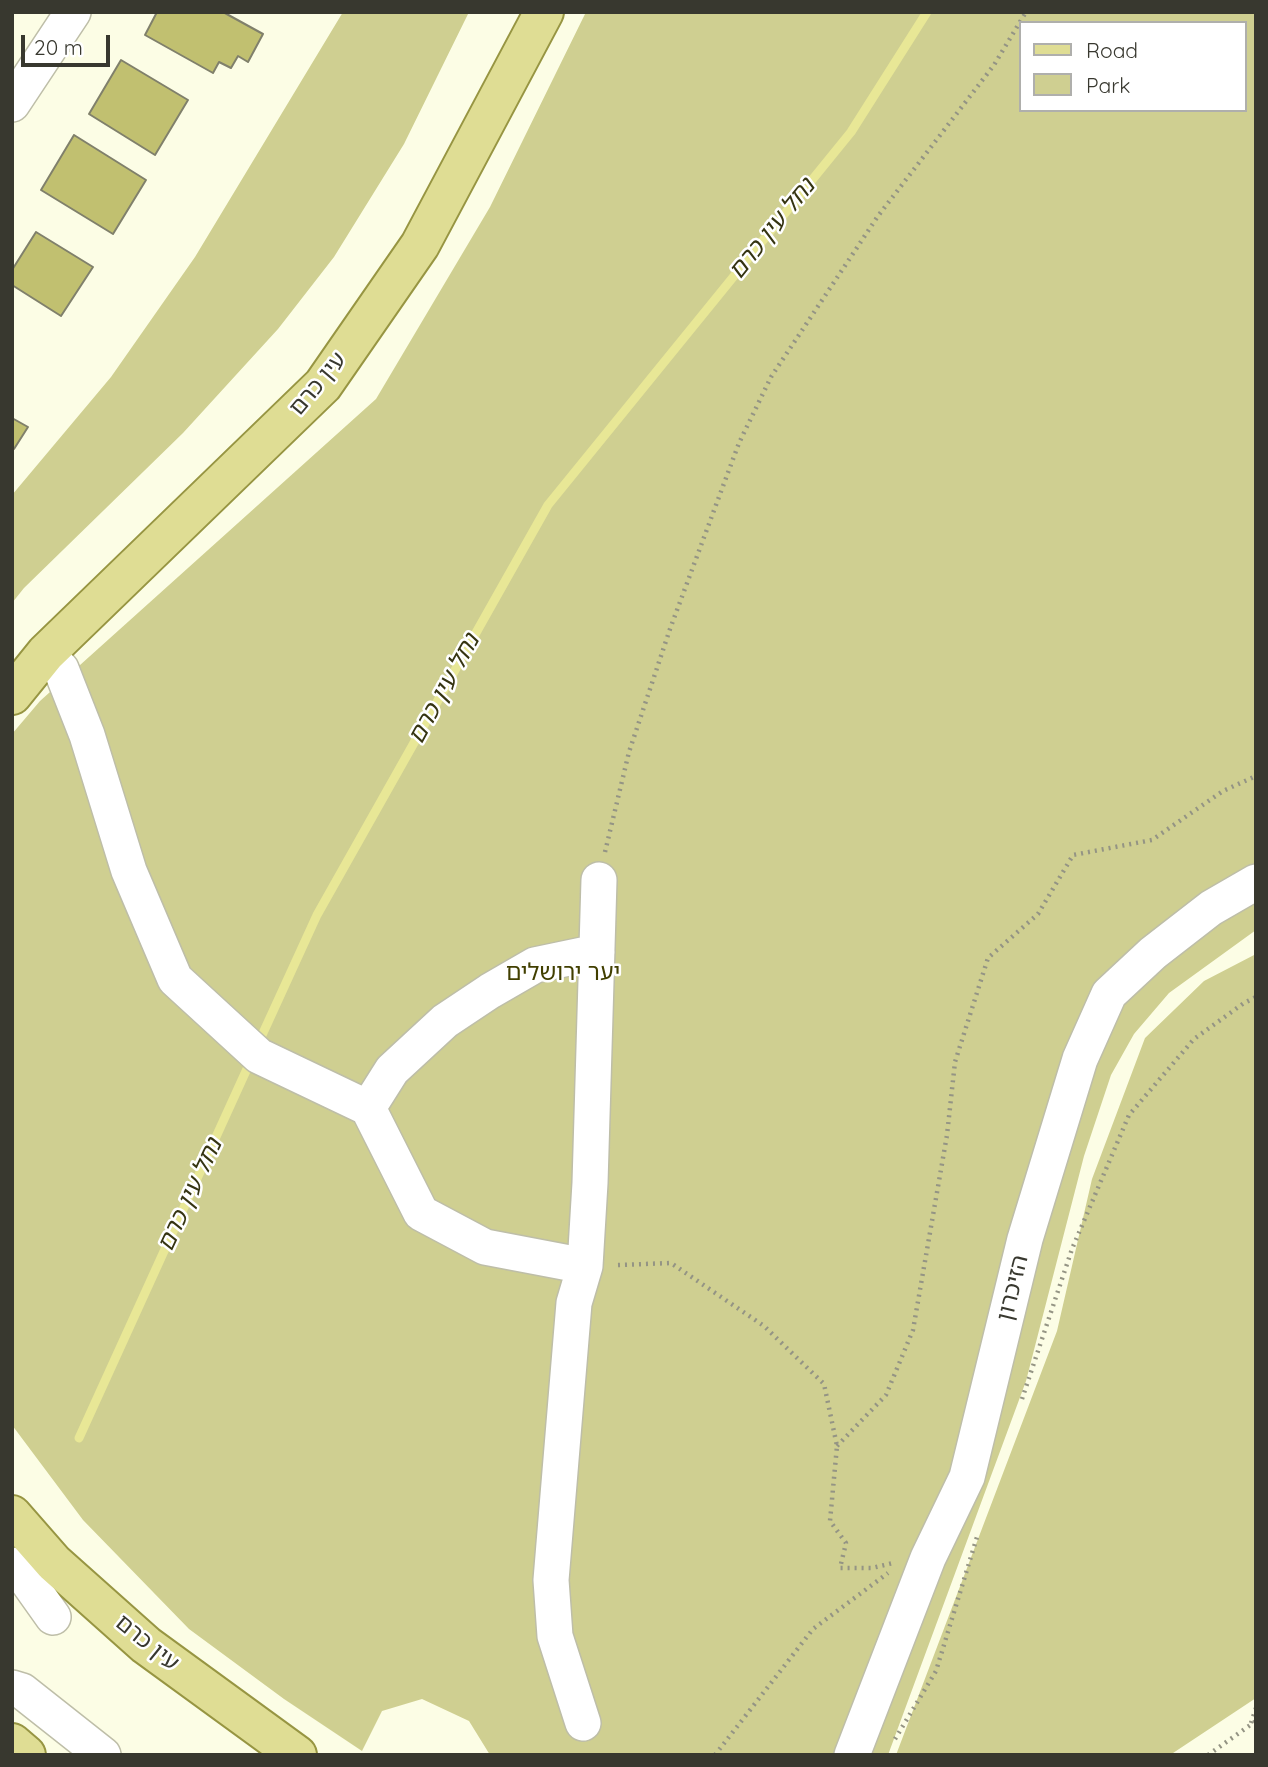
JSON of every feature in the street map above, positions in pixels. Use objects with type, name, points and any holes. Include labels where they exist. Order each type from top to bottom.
[{"type":"main road","name":"עין כרם","points":[[12,695],[46,653],[323,385],[420,244],[544,12]]},
{"type":"main road","name":"עין כרם","points":[[12,1515],[54,1563],[146,1646],[297,1755]]},
{"type":"main road","points":[[12,1743],[26,1755]]},
{"type":"street","points":[[12,104],[73,12]]},
{"type":"street","points":[[46,653],[61,669],[93,750],[129,871],[175,979],[258,1056],[368,1108],[421,1213],[485,1247],[584,1266]]},
{"type":"street","points":[[583,1723],[555,1636],[551,1580],[573,1303],[584,1266],[590,1183],[599,880]]},
{"type":"street","name":"הזיכרון","points":[[852,1755],[928,1558],[967,1478],[1025,1239],[1080,1059],[1109,994],[1153,953],[1211,908],[1256,883]]},
{"type":"street","points":[[368,1108],[392,1070],[445,1021],[535,965],[597,952]]},
{"type":"street","points":[[12,1565],[26,1579],[53,1618]]},
{"type":"street","points":[[12,1688],[22,1691],[103,1755]]},
{"type":"path","points":[[599,880],[629,752],[670,629],[739,443],[771,377],[878,216],[994,65],[1020,22]]},
{"type":"path","points":[[836,1446],[886,1395],[913,1329],[947,1135],[955,1062],[988,958],[1038,914],[1073,855],[1152,841],[1223,791],[1256,776]]},
{"type":"path","points":[[1021,1402],[1072,1249],[1129,1115],[1194,1039],[1256,996]]},
{"type":"path","points":[[584,1266],[671,1262],[764,1326],[824,1384],[836,1446],[830,1521],[846,1543],[840,1568],[872,1568],[918,1557],[928,1558]]},
{"type":"path","points":[[893,1743],[936,1671],[979,1529]]},
{"type":"path","points":[[715,1755],[813,1629],[886,1574],[928,1558]]},
{"type":"path","points":[[1208,1755],[1254,1723],[1256,1708]]},
{"type":"green space","points":[[343,12],[469,12],[404,144],[334,257],[278,329],[183,433],[24,588],[12,603],[12,495],[111,377],[195,257]]},
{"type":"green space","name":"יער ירושלים","points":[[586,12],[1256,12],[1256,930],[1169,993],[1134,1034],[1111,1075],[1084,1156],[1026,1381],[888,1755],[490,1755],[469,1721],[422,1699],[382,1711],[362,1751],[284,1699],[189,1629],[83,1520],[12,1425],[12,734],[40,701],[376,399],[490,207]]},
{"type":"green space","points":[[1256,954],[1256,1698],[1170,1755],[896,1755],[1057,1331],[1092,1179],[1145,1038],[1204,981]]},
{"type":"building","points":[[157,12],[223,12],[263,34],[248,62],[238,56],[231,68],[219,62],[213,73],[145,35]]},
{"type":"building","points":[[121,60],[188,100],[155,155],[89,114]]},
{"type":"building","points":[[74,135],[146,180],[113,234],[41,190]]},
{"type":"building","points":[[36,232],[93,267],[61,316],[12,285],[12,270]]},
{"type":"building","points":[[12,418],[28,427],[14,449],[12,448]]},
{"type":"waterway","name":"נחל עין כרם","points":[[258,1044],[317,915],[548,505],[851,132],[927,12]]},
{"type":"waterway","name":"נחל עין כרם","points":[[79,1438],[251,1060]]}]
